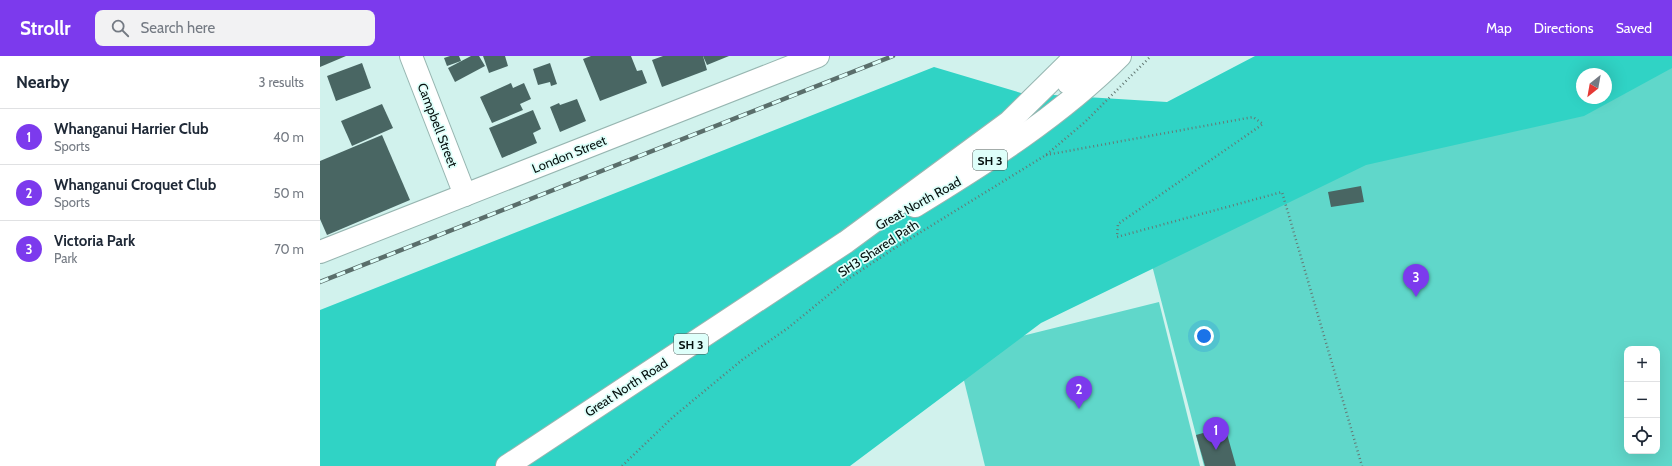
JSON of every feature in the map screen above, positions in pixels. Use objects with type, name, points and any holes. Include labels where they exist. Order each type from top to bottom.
[{"type":"main road","name":"Campbell Street","points":[[411,56],[465,195]]},
{"type":"main road","name":"London Street","points":[[320,252],[465,195],[792,61],[818,56]]},
{"type":"main road","name":"Great North Road","points":[[507,466],[846,242],[1008,122],[1076,56]]},
{"type":"main road","points":[[1008,122],[1066,84],[1098,56]]},
{"type":"main road","name":"Great North Road","points":[[846,242],[914,207],[979,168],[1065,106],[1103,74],[1120,56]]},
{"type":"path","name":"SH3 Shared Path","points":[[622,466],[673,417],[742,360],[788,328],[848,279],[895,248],[1046,155],[1085,122],[1151,56]]},
{"type":"path","points":[[1046,155],[1253,117],[1263,124],[1118,224],[1117,237],[1282,192],[1362,466]]},
{"type":"shaded area","points":[[1255,56],[1672,56],[1672,68],[1612,101],[1612,68],[1576,68],[1576,104],[1606,104],[1584,116],[1366,165],[1041,323],[850,466],[320,466],[320,310],[934,67],[1021,93],[1167,102]]},
{"type":"shaded area","points":[[1394,56],[1672,56],[1672,466],[1204,466],[1147,246]]},
{"type":"shaded area","points":[[1159,302],[1200,466],[985,466],[957,352]]},
{"type":"building","points":[[320,56],[346,56],[320,67]]},
{"type":"building","points":[[459,56],[461,61],[447,66],[444,58]]},
{"type":"building","points":[[471,56],[479,56],[485,66],[455,82],[448,68]]},
{"type":"building","points":[[483,56],[505,56],[508,66],[489,73]]},
{"type":"building","points":[[591,56],[631,56],[637,71],[642,70],[647,83],[600,101],[583,59]]},
{"type":"building","points":[[663,56],[703,56],[707,70],[662,87],[652,60]]},
{"type":"building","points":[[703,56],[729,56],[707,65]]},
{"type":"building","points":[[362,63],[371,88],[336,101],[327,76]]},
{"type":"building","points":[[550,63],[557,84],[551,86],[550,82],[538,85],[533,69]]},
{"type":"building","points":[[511,83],[513,88],[524,83],[531,99],[520,104],[523,110],[492,123],[480,97]]},
{"type":"building","points":[[577,99],[586,121],[560,132],[550,107],[559,103],[560,105]]},
{"type":"building","points":[[382,104],[393,128],[352,146],[341,121]]},
{"type":"building","points":[[533,110],[541,129],[533,133],[537,143],[502,158],[489,128]]},
{"type":"building","points":[[382,135],[410,200],[327,235],[320,219],[320,161]]},
{"type":"building","points":[[1361,186],[1364,202],[1331,207],[1328,192]]},
{"type":"building","points":[[1225,427],[1236,466],[1205,466],[1196,435]]},
{"type":"railway","points":[[320,282],[893,56]]},
{"type":"place","name":"Victoria Park","points":[[1416,297]]},
{"type":"place","name":"Whanganui Croquet Club","points":[[1079,409]]},
{"type":"place","name":"Whanganui Harrier Club","points":[[1216,450]]}]
